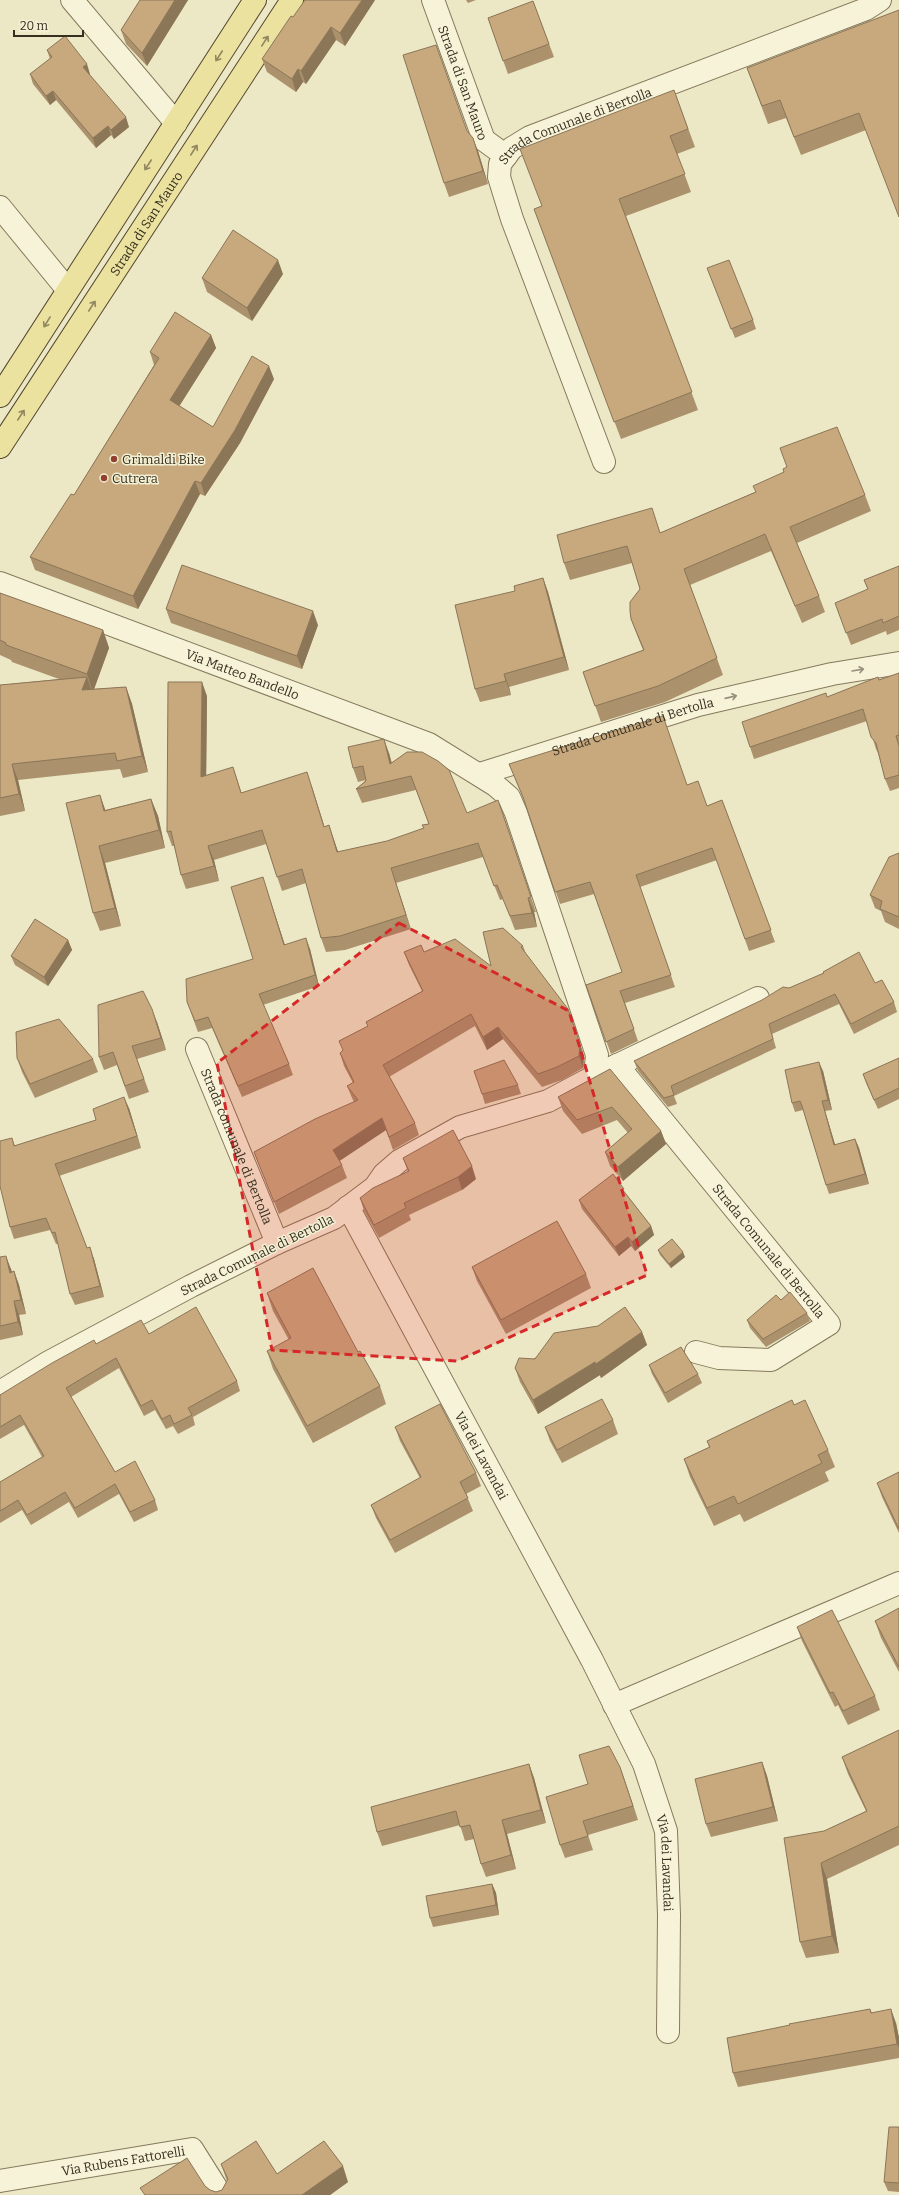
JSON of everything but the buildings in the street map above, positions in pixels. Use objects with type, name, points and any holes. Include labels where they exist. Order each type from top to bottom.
[{"type":"main road","points":[[0,396],[67,289],[255,0]]},
{"type":"main road","name":"Strada di San Mauro","points":[[0,447],[292,0]]},
{"type":"street","points":[[72,0],[176,123]]},
{"type":"street","name":"Strada di San Mauro","points":[[433,0],[484,140],[506,156]]},
{"type":"street","name":"Strada Comunale di Bertolla","points":[[604,462],[512,219],[499,177],[500,164],[512,148],[530,136],[866,8],[880,0]]},
{"type":"street","points":[[0,207],[67,289]]},
{"type":"street","name":"Via Matteo Bandello","points":[[0,584],[429,744],[480,774]]},
{"type":"street","name":"Strada Comunale di Bertolla","points":[[480,774],[698,705],[832,674],[899,663]]},
{"type":"street","points":[[480,774],[509,797],[516,813],[598,1055],[595,1076]]},
{"type":"street","name":"Strada Comunale di Bertolla","points":[[0,1392],[49,1362],[277,1243],[334,1218],[375,1187],[384,1174],[399,1161],[460,1127],[548,1101],[617,1065],[758,998]]},
{"type":"street","name":"Strada comunale di Bertolla","points":[[197,1048],[277,1243]]},
{"type":"street","name":"Strada Comunale di Bertolla","points":[[617,1065],[829,1324],[771,1360],[719,1358],[696,1352]]},
{"type":"street","name":"Via dei Lavandai","points":[[348,1207],[592,1660],[644,1764],[666,1831],[669,1915],[668,2032]]},
{"type":"street","points":[[614,1705],[899,1583]]},
{"type":"street","name":"Via Rubens Fattorelli","points":[[0,2181],[192,2149],[221,2195]]},
{"type":"highlighted area","points":[[399,923],[569,1011],[647,1275],[457,1361],[272,1350],[217,1063]]},
{"type":"place","name":"Grimaldi Bike","points":[[114,459]]},
{"type":"place","name":"Cutrera","points":[[104,478]]}]
